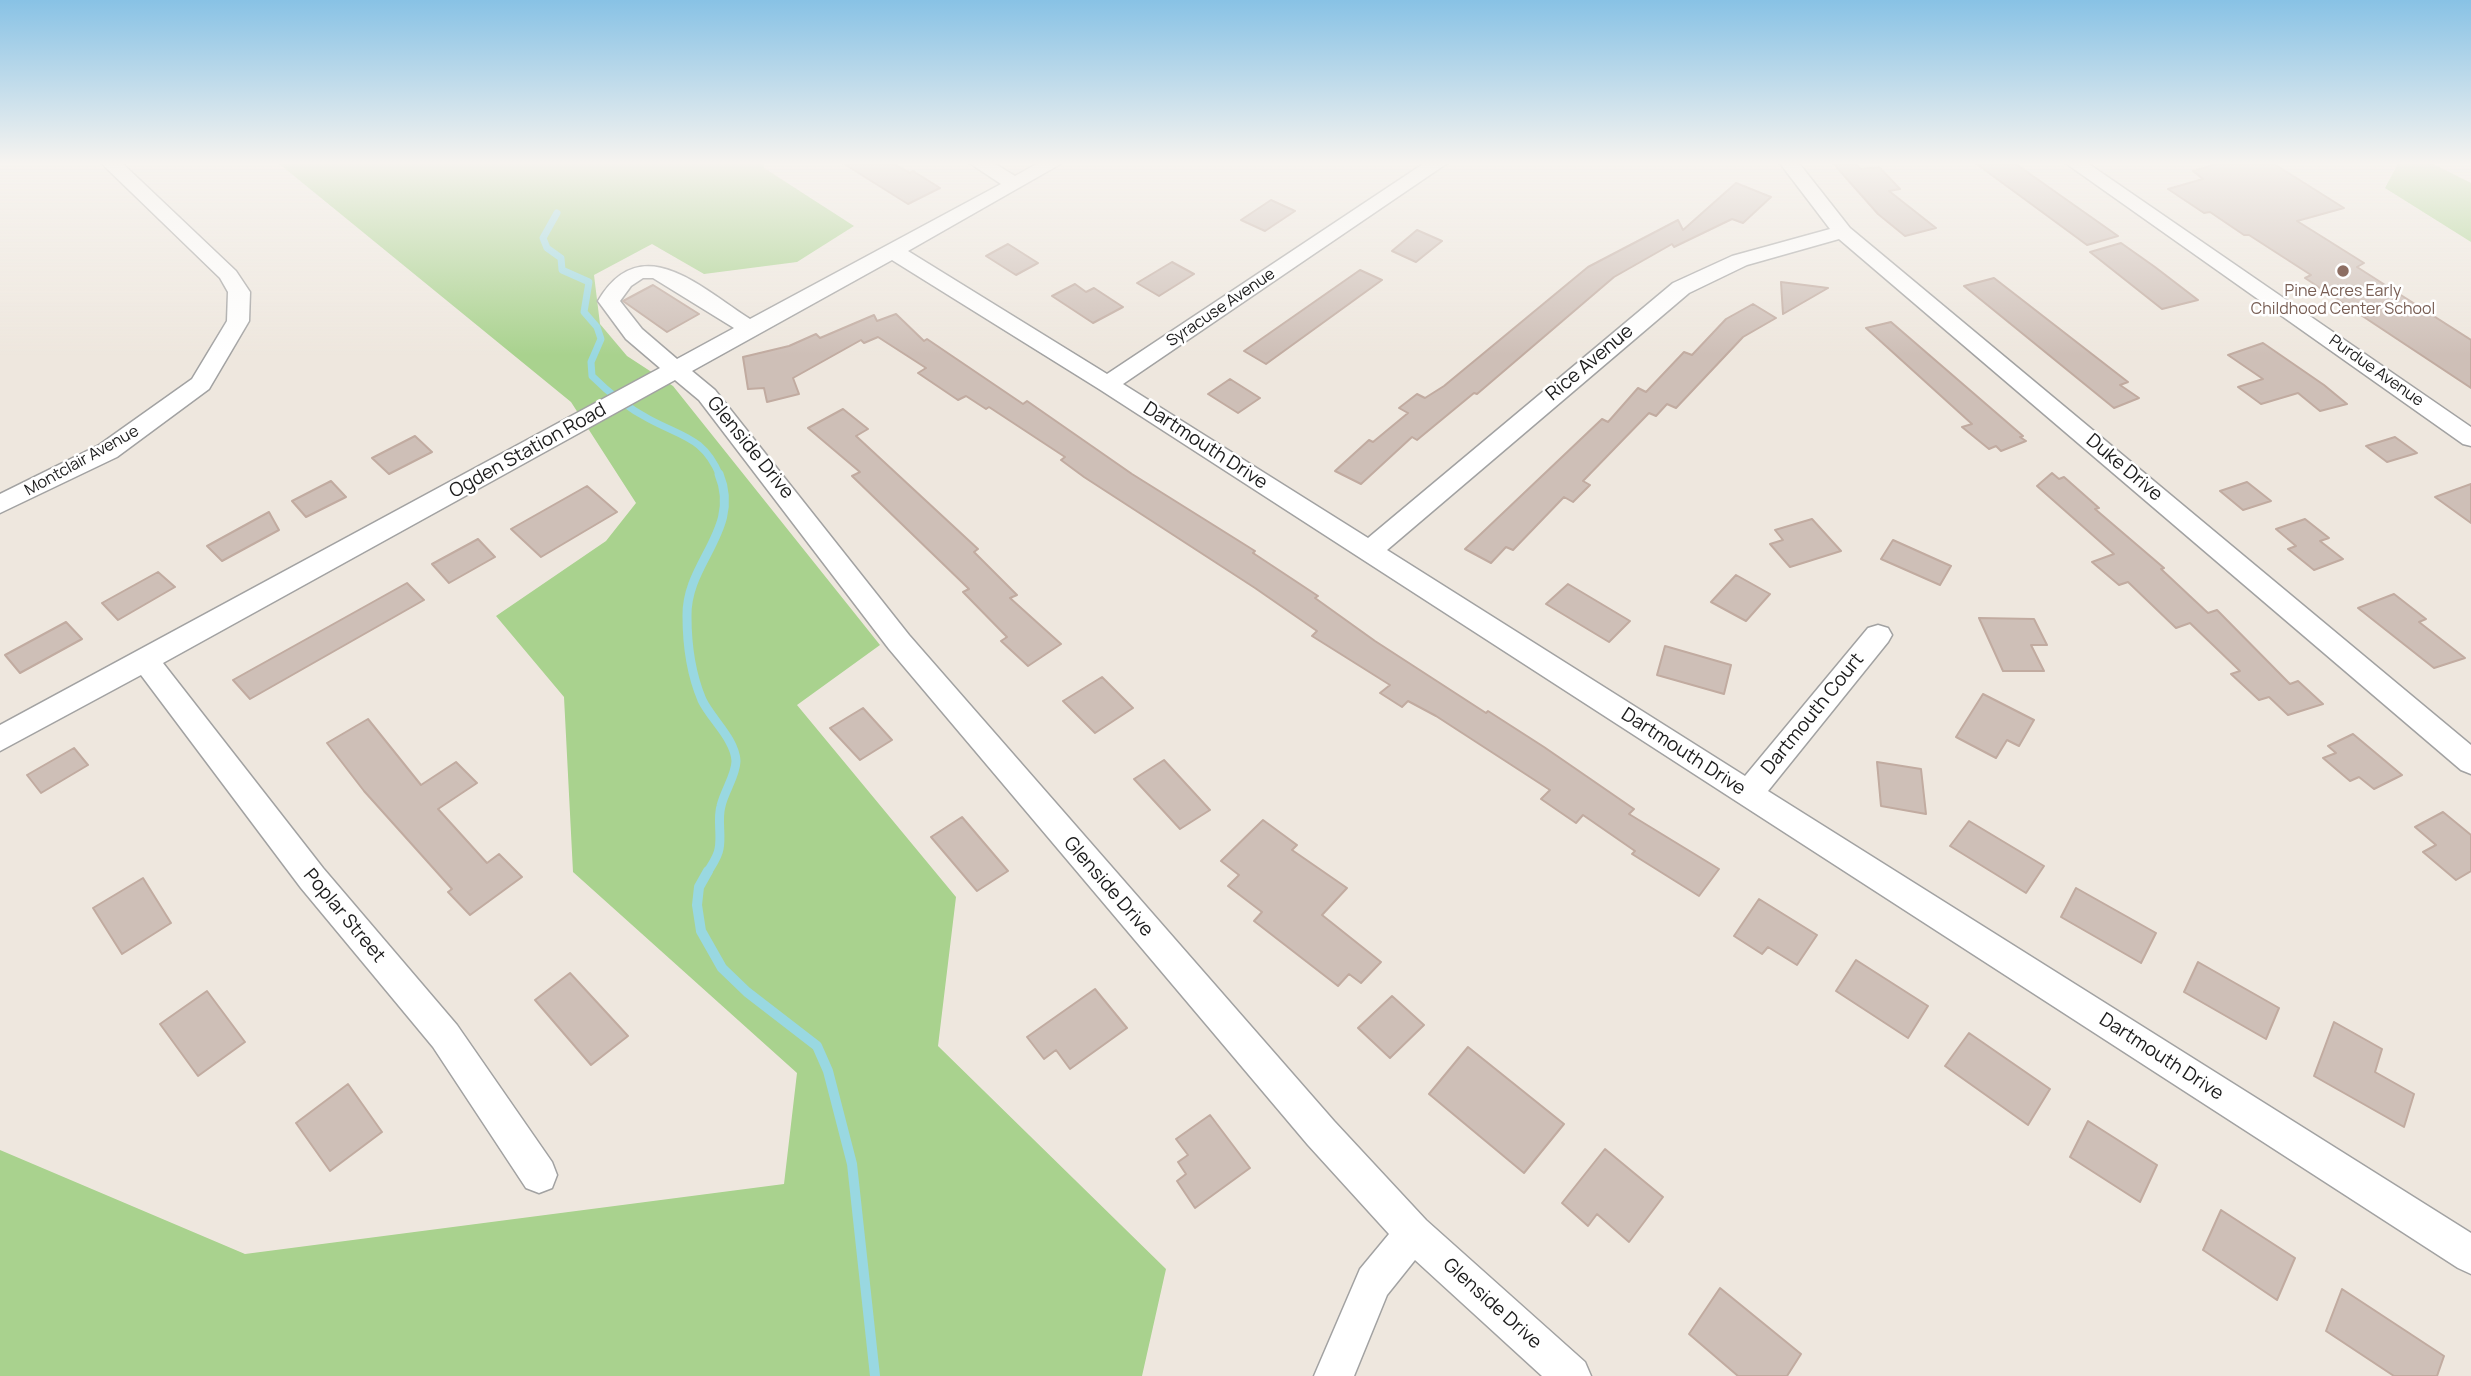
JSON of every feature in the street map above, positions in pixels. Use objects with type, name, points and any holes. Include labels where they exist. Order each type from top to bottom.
[{"type":"street","name":"Montclair Avenue","points":[[4,495],[108,451],[159,417],[201,384],[238,321],[239,292],[229,275],[177,226]]},
{"type":"street","name":"Ogden Station Road","points":[[0,738],[939,226]]},
{"type":"street","name":"Syracuse Avenue","points":[[1107,384],[1344,226]]},
{"type":"street","name":"Duke Drive","points":[[1838,226],[2471,762]]},
{"type":"street","name":"Purdue Avenue","points":[[2165,226],[2471,438]]},
{"type":"street","name":"Rice Avenue","points":[[1368,551],[1681,288],[1708,272],[1746,258],[1843,232]]},
{"type":"street","name":"Dartmouth Drive","points":[[893,251],[1107,384],[2471,1255]]},
{"type":"street","name":"Glenside Drive","points":[[751,329],[659,272],[643,269],[618,283],[609,301],[634,334],[679,368],[708,395],[899,642],[999,762],[1312,1123],[1413,1233],[1571,1376]]},
{"type":"street","name":"Dartmouth Court","points":[[1748,793],[1878,635]]},
{"type":"street","name":"Poplar Street","points":[[145,660],[312,878],[445,1036],[539,1175]]},
{"type":"street","points":[[1334,1376],[1373,1282],[1413,1233]]},
{"type":"green space","points":[[356,226],[854,226],[797,262],[704,274],[652,244],[594,275],[600,324],[627,356],[673,386],[880,645],[797,705],[956,897],[938,1046],[1166,1269],[1142,1376],[0,1376],[0,1150],[245,1254],[784,1184],[797,1073],[573,872],[564,697],[496,616],[606,541],[636,503],[571,402]]},
{"type":"green space","points":[[2446,226],[2471,226],[2471,242]]},
{"type":"building","points":[[1255,226],[1272,226],[1265,231]]},
{"type":"building","points":[[1666,226],[1681,226],[1683,230],[1687,226],[1717,226],[1674,247],[1672,244],[1614,277],[1477,394],[1474,393],[1417,440],[1412,437],[1361,484],[1335,471],[1369,440],[1373,442],[1408,413],[1399,408],[1417,394],[1425,398],[1444,386],[1588,267]]},
{"type":"building","points":[[1893,226],[1936,228],[1905,236]]},
{"type":"building","points":[[2061,226],[2104,226],[2118,236],[2087,245]]},
{"type":"building","points":[[2231,226],[2305,226],[2364,263],[2357,267],[2471,340],[2471,388],[2305,278],[2311,275],[2249,235],[2244,235]]},
{"type":"building","points":[[1417,230],[1442,241],[1416,262],[1392,251]]},
{"type":"building","points":[[2121,243],[2198,300],[2162,309],[2090,252]]},
{"type":"building","points":[[1008,244],[1038,263],[1016,275],[986,256]]},
{"type":"building","points":[[1172,262],[1194,274],[1159,296],[1137,283]]},
{"type":"building","points":[[1360,270],[1382,280],[1266,364],[1244,351]]},
{"type":"building","points":[[1994,278],[2128,382],[2120,385],[2139,398],[2114,408],[1964,286]]},
{"type":"building","points":[[1781,282],[1828,288],[1783,314]]},
{"type":"building","points":[[1075,284],[1086,292],[1094,288],[1123,307],[1093,323],[1052,296]]},
{"type":"building","points":[[653,285],[699,314],[667,332],[623,301]]},
{"type":"building","points":[[1753,304],[1776,318],[1743,337],[1676,408],[1667,404],[1656,416],[1649,413],[1583,481],[1590,485],[1573,502],[1564,497],[1513,550],[1506,547],[1491,563],[1465,549],[1602,419],[1608,422],[1638,388],[1646,392],[1684,352],[1692,355],[1726,319]]},
{"type":"building","points":[[896,314],[924,341],[927,339],[1023,404],[1027,401],[1132,474],[1255,551],[1253,553],[1318,596],[1315,598],[1375,641],[1544,747],[1634,809],[1629,814],[1719,869],[1699,896],[1632,854],[1635,851],[1583,815],[1576,823],[1541,799],[1550,790],[1436,716],[1408,701],[1402,707],[1380,693],[1390,685],[1312,636],[1317,631],[1084,477],[1061,460],[1065,457],[989,407],[986,409],[966,396],[958,400],[918,373],[926,368],[878,337],[864,343],[861,340],[793,378],[799,394],[767,402],[764,388],[748,389],[743,357],[789,346],[816,334],[820,338],[874,315],[877,321]]},
{"type":"building","points":[[1891,322],[2026,441],[2001,451],[1996,446],[1989,449],[1962,427],[1972,424],[1866,328]]},
{"type":"building","points":[[2263,343],[2347,404],[2320,411],[2298,393],[2261,404],[2238,387],[2263,379],[2228,355]]},
{"type":"building","points":[[1230,379],[1260,398],[1238,413],[1208,394]]},
{"type":"building","points":[[843,409],[868,429],[856,436],[978,549],[974,552],[1017,595],[1010,598],[1061,644],[1028,666],[1001,641],[1007,637],[963,592],[969,589],[852,476],[860,472],[808,428]]},
{"type":"building","points":[[415,436],[432,452],[389,474],[372,458]]},
{"type":"building","points":[[2395,437],[2417,453],[2387,462],[2366,446]]},
{"type":"building","points":[[2052,473],[2059,479],[2064,477],[2099,508],[2095,509],[2164,568],[2161,569],[2208,613],[2217,610],[2290,684],[2298,681],[2323,704],[2288,715],[2269,697],[2259,700],[2231,674],[2240,671],[2190,623],[2176,628],[2128,582],[2119,585],[2092,562],[2114,554],[2037,486]]},
{"type":"building","points":[[331,481],[346,497],[306,517],[292,501]]},
{"type":"building","points":[[2247,482],[2271,501],[2243,510],[2220,491]]},
{"type":"building","points":[[2471,484],[2471,523],[2435,497]]},
{"type":"building","points":[[587,486],[617,512],[541,557],[511,529]]},
{"type":"building","points":[[269,512],[279,530],[222,561],[207,546]]},
{"type":"building","points":[[1812,519],[1841,551],[1790,567],[1770,544],[1783,540],[1775,530]]},
{"type":"building","points":[[2305,519],[2329,538],[2320,541],[2343,559],[2314,570],[2288,549],[2296,546],[2276,529]]},
{"type":"building","points":[[478,539],[495,557],[449,583],[432,564]]},
{"type":"building","points":[[1893,540],[1951,566],[1940,585],[1881,559]]},
{"type":"building","points":[[158,572],[175,587],[118,620],[102,603]]},
{"type":"building","points":[[1736,575],[1770,594],[1746,621],[1711,602]]},
{"type":"building","points":[[407,583],[424,600],[250,699],[233,680]]},
{"type":"building","points":[[1568,584],[1630,621],[1609,642],[1546,604]]},
{"type":"building","points":[[2394,594],[2426,619],[2419,622],[2465,658],[2434,668],[2358,608]]},
{"type":"building","points":[[1979,618],[2034,619],[2047,645],[2031,645],[2044,671],[2003,671]]},
{"type":"building","points":[[66,622],[82,639],[20,673],[5,655]]},
{"type":"building","points":[[1665,646],[1731,665],[1724,694],[1657,675]]},
{"type":"building","points":[[1102,677],[1133,708],[1095,733],[1063,701]]},
{"type":"building","points":[[1983,694],[2034,720],[2019,746],[2007,740],[1996,758],[1956,737]]},
{"type":"building","points":[[863,708],[892,740],[860,760],[830,728]]},
{"type":"building","points":[[368,719],[421,785],[456,762],[477,783],[438,809],[487,863],[499,854],[522,877],[470,915],[448,892],[452,889],[364,791],[327,743]]},
{"type":"building","points":[[2353,734],[2402,775],[2374,789],[2359,777],[2350,781],[2323,758],[2336,753],[2328,746]]},
{"type":"building","points":[[74,748],[88,765],[41,793],[27,775]]},
{"type":"building","points":[[1164,760],[1210,810],[1180,829],[1134,779]]},
{"type":"building","points":[[1877,762],[1921,769],[1926,814],[1881,806]]},
{"type":"building","points":[[2443,812],[2471,835],[2471,871],[2456,880],[2423,852],[2436,845],[2415,827]]},
{"type":"building","points":[[962,817],[1008,871],[977,891],[931,837]]},
{"type":"building","points":[[1263,820],[1297,845],[1292,850],[1347,888],[1322,915],[1381,962],[1361,983],[1349,974],[1338,986],[1254,921],[1262,912],[1228,886],[1239,875],[1221,861]]},
{"type":"building","points":[[1969,821],[2044,866],[2026,893],[1950,846]]},
{"type":"building","points":[[143,878],[171,923],[122,954],[93,908]]},
{"type":"building","points":[[2076,888],[2156,933],[2141,963],[2061,917]]},
{"type":"building","points":[[1759,899],[1817,935],[1797,965],[1768,947],[1762,954],[1734,936]]},
{"type":"building","points":[[1856,960],[1928,1006],[1908,1038],[1836,991]]},
{"type":"building","points":[[2198,962],[2279,1008],[2266,1039],[2184,992]]},
{"type":"building","points":[[570,973],[628,1036],[591,1065],[535,1000]]},
{"type":"building","points":[[1095,989],[1127,1028],[1070,1069],[1056,1050],[1044,1059],[1027,1037]]},
{"type":"building","points":[[207,991],[245,1042],[198,1076],[160,1024]]},
{"type":"building","points":[[1392,996],[1424,1025],[1390,1058],[1358,1028]]},
{"type":"building","points":[[2334,1022],[2382,1049],[2375,1072],[2414,1094],[2404,1127],[2314,1076]]},
{"type":"building","points":[[1969,1033],[2050,1089],[2028,1125],[1945,1066]]},
{"type":"building","points":[[1468,1047],[1564,1124],[1524,1173],[1429,1094]]},
{"type":"building","points":[[348,1084],[382,1132],[330,1171],[296,1123]]},
{"type":"building","points":[[1210,1115],[1250,1168],[1195,1208],[1177,1181],[1186,1174],[1178,1162],[1188,1155],[1176,1139]]},
{"type":"building","points":[[2088,1121],[2157,1165],[2140,1202],[2070,1157]]},
{"type":"building","points":[[1605,1149],[1663,1197],[1629,1242],[1597,1214],[1588,1226],[1562,1203]]},
{"type":"building","points":[[2221,1210],[2295,1258],[2277,1300],[2203,1250]]},
{"type":"building","points":[[1720,1288],[1801,1354],[1787,1376],[1738,1376],[1689,1334]]},
{"type":"building","points":[[2342,1289],[2444,1356],[2437,1376],[2394,1376],[2326,1331]]},
{"type":"waterway","points":[[550,226],[543,238],[547,248],[561,258],[562,270],[589,282],[584,312],[597,327],[601,339],[591,362],[592,376],[634,410],[699,446],[707,453],[720,476]]},
{"type":"waterway","points":[[707,873],[718,852],[720,811],[736,761],[732,745],[706,707],[698,690],[690,658],[687,616],[695,579],[719,529],[724,512],[724,494],[719,474]]},
{"type":"waterway","points":[[708,871],[699,887],[697,905],[701,931],[722,968],[747,992],[817,1046],[828,1071],[852,1164],[875,1376]]},
{"type":"place","name":"Pine Acres Early Childhood Center School","points":[[2343,271]]}]
